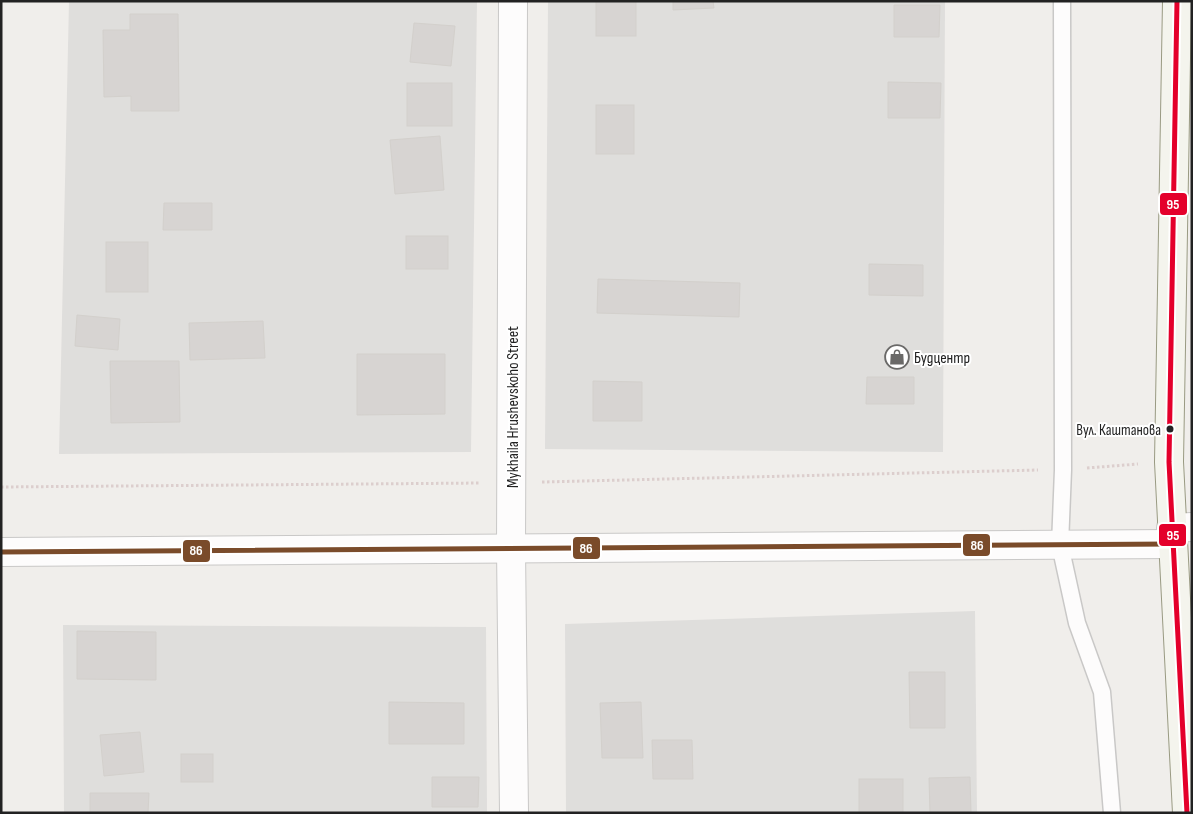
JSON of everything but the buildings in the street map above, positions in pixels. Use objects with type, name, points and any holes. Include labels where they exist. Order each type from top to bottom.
[{"type":"main road","points":[[1176,1],[1169,462],[1178,533],[1187,813]]},
{"type":"street","name":"Mykhaila Hrushevskoho Street","points":[[513,1],[511,549],[514,813]]},
{"type":"street","points":[[1,552],[1060,545],[1178,533]]},
{"type":"lane","points":[[1062,1],[1063,470],[1060,545],[1077,623],[1102,692],[1112,813]]},
{"type":"path","points":[[1,487],[511,483],[1063,470],[1169,462]]},
{"type":"shaded area","points":[[69,1],[477,1],[471,452],[59,454]]},
{"type":"shaded area","points":[[548,1],[945,1],[943,452],[545,449]]},
{"type":"shaded area","points":[[975,611],[977,813],[566,813],[565,624]]},
{"type":"shaded area","points":[[63,625],[486,627],[487,813],[64,813]]},
{"type":"transit line","name":"95","points":[[1177,1],[1169,462],[1187,813]]},
{"type":"transit line","name":"86","points":[[1,552],[1172,544]]},
{"type":"place","name":"Будцентр","points":[[897,357]]},
{"type":"place","name":"Вул. Каштанова","points":[[1170,429]]}]
